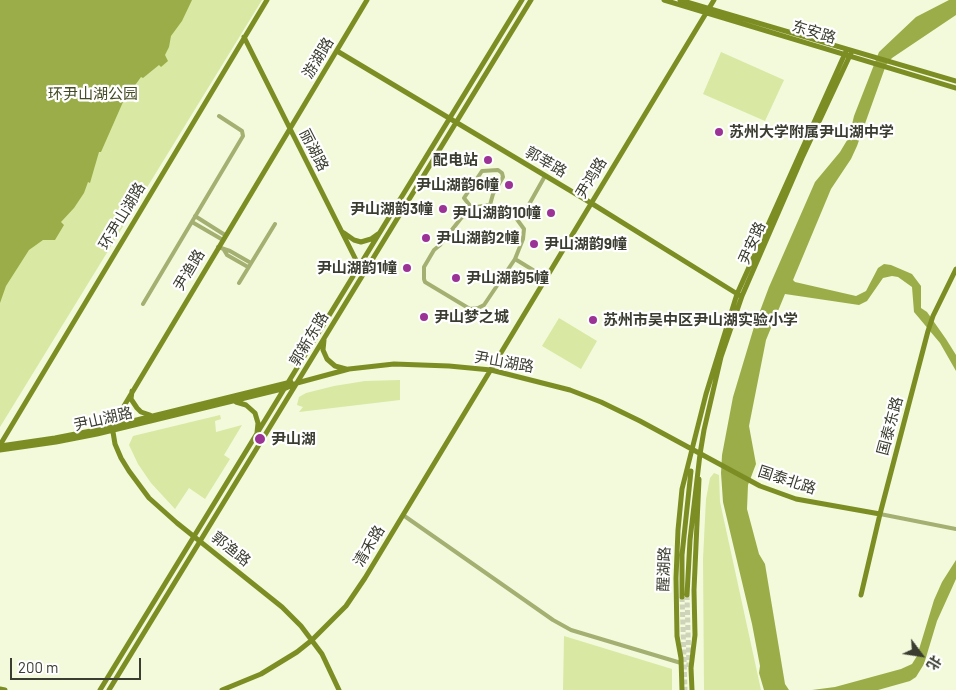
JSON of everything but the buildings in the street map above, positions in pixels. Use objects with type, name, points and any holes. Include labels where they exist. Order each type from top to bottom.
[{"type":"main road","name":"环尹山湖路","points":[[0,447],[267,0]]},
{"type":"main road","name":"游湖路","points":[[289,128],[367,0]]},
{"type":"main road","name":"郭新东路","points":[[100,690],[522,0]]},
{"type":"main road","name":"郭新东路","points":[[109,690],[530,0]]},
{"type":"main road","name":"东安路","points":[[664,0],[707,10]]},
{"type":"main road","name":"东安路","points":[[680,0],[849,53],[956,81]]},
{"type":"main road","name":"尹鸿路","points":[[492,370],[714,0]]},
{"type":"main road","name":"丽湖路","points":[[244,37],[359,267]]},
{"type":"main road","name":"郭莘路","points":[[337,51],[591,203],[739,295]]},
{"type":"main road","name":"尹安路","points":[[693,450],[711,375],[739,295],[849,53]]},
{"type":"main road","name":"东安路","points":[[902,68],[956,88]]},
{"type":"main road","name":"尹渔路","points":[[112,428],[132,391],[289,128]]},
{"type":"main road","points":[[341,232],[361,242],[371,240],[382,230]]},
{"type":"main road","points":[[359,267],[365,270]]},
{"type":"main road","name":"国泰东路","points":[[861,595],[928,330],[956,269]]},
{"type":"main road","name":"尹安路","points":[[700,454],[721,357],[739,295]]},
{"type":"main road","points":[[325,337],[323,350],[327,359],[335,366],[349,369]]},
{"type":"main road","name":"尹山湖路","points":[[112,428],[153,416],[349,369],[413,364],[492,370],[548,383],[601,402],[693,450]]},
{"type":"main road","name":"清禾路","points":[[222,690],[261,674],[297,652],[312,640],[346,606],[492,370]]},
{"type":"main road","name":"尹山湖路","points":[[0,447],[56,442],[286,388],[297,382]]},
{"type":"main road","points":[[132,391],[131,399],[137,408],[145,414],[153,416]]},
{"type":"main road","points":[[233,401],[246,405],[255,413],[258,424],[256,437]]},
{"type":"main road","name":"郭渔路","points":[[112,428],[121,458],[137,483],[165,513],[282,607],[301,626],[322,654],[339,690]]},
{"type":"main road","points":[[693,450],[684,536],[685,596],[700,454]]},
{"type":"main road","name":"国泰北路","points":[[693,450],[751,482],[796,499],[880,514]]},
{"type":"main road","name":"醒湖路","points":[[682,690],[682,662],[677,636],[676,578],[682,490],[693,450]]},
{"type":"main road","name":"醒湖路","points":[[692,690],[691,668],[695,635],[694,590],[700,454]]},
{"type":"main road","points":[[0,689],[5,690]]},
{"type":"street","points":[[143,304],[243,136],[242,131],[219,116]]},
{"type":"street","points":[[471,207],[464,198],[482,171],[498,170],[502,173],[503,177],[493,194],[490,205]]},
{"type":"street","points":[[516,218],[526,208],[545,176]]},
{"type":"street","points":[[490,205],[505,210],[516,218],[524,229],[523,239],[516,259],[484,305],[470,309],[425,282],[424,267],[434,250],[440,245],[463,214],[471,207],[490,205]]},
{"type":"street","points":[[195,216],[224,237]]},
{"type":"street","points":[[192,222],[224,237]]},
{"type":"street","points":[[239,283],[274,224]]},
{"type":"street","points":[[218,246],[228,254],[250,265]]},
{"type":"street","points":[[516,259],[546,278]]},
{"type":"street","points":[[880,514],[956,529]]},
{"type":"street","points":[[403,515],[571,630],[682,662]]},
{"type":"green space","name":"环尹山湖公园","points":[[0,0],[262,0],[0,427]]},
{"type":"green space","points":[[721,52],[784,80],[765,121],[703,94]]},
{"type":"green space","points":[[559,318],[597,341],[581,369],[542,346]]},
{"type":"green space","points":[[400,380],[400,400],[299,412],[303,407],[297,405],[299,397],[306,393],[334,386],[365,381]]},
{"type":"green space","points":[[220,415],[221,419],[215,421],[216,432],[242,425],[224,455],[230,459],[205,499],[189,488],[175,509],[151,483],[138,464],[129,445],[133,436]]},
{"type":"green space","points":[[714,473],[719,475],[720,502],[761,690],[704,690],[703,559],[706,499],[710,478]]},
{"type":"green space","points":[[564,636],[672,669],[672,690],[563,690]]},
{"type":"shaded area","points":[[0,0],[192,0],[182,21],[171,36],[165,55],[168,61],[161,67],[159,65],[143,78],[141,77],[123,102],[101,152],[99,152],[90,183],[88,182],[84,193],[74,208],[61,222],[64,225],[55,240],[43,240],[29,250],[6,286],[0,303]]},
{"type":"shaded area","points":[[949,0],[956,0],[956,15],[892,58],[886,65],[857,146],[851,159],[831,189],[793,280],[856,296],[866,291],[878,268],[884,264],[912,274],[921,286],[921,308],[927,312],[956,355],[956,371],[940,343],[914,312],[912,287],[898,277],[883,278],[867,301],[859,305],[785,294],[766,340],[749,426],[756,464],[748,485],[747,509],[759,554],[765,564],[785,684],[789,690],[764,690],[759,673],[760,666],[752,624],[723,502],[722,455],[733,397],[754,327],[769,287],[815,182],[840,152],[849,137],[854,116],[879,52],[916,17]]},
{"type":"shaded area","points":[[956,560],[956,579],[937,621],[924,664],[916,677],[910,681],[878,690],[812,690],[835,687],[901,669],[912,664],[917,656],[934,600],[942,582]]},
{"type":"tunnel","points":[[687,595],[689,667]]},
{"type":"tunnel","points":[[682,597],[685,690]]},
{"type":"place","name":"苏州大学附属尹山湖中学","points":[[719,132]]},
{"type":"place","name":"配电站","points":[[488,160]]},
{"type":"place","name":"尹山湖韵6幢","points":[[509,185]]},
{"type":"place","name":"尹山湖韵3幢","points":[[443,209]]},
{"type":"place","name":"尹山湖韵10幢","points":[[551,213]]},
{"type":"place","name":"尹山湖韵2幢","points":[[426,238]]},
{"type":"place","name":"尹山湖韵9幢","points":[[534,244]]},
{"type":"place","name":"尹山湖韵1幢","points":[[407,268]]},
{"type":"place","name":"尹山湖韵5幢","points":[[456,278]]},
{"type":"place","name":"尹山梦之城","points":[[424,317]]},
{"type":"place","name":"苏州市吴中区尹山湖实验小学","points":[[593,320]]},
{"type":"place","name":"尹山湖","points":[[260,439]]}]
